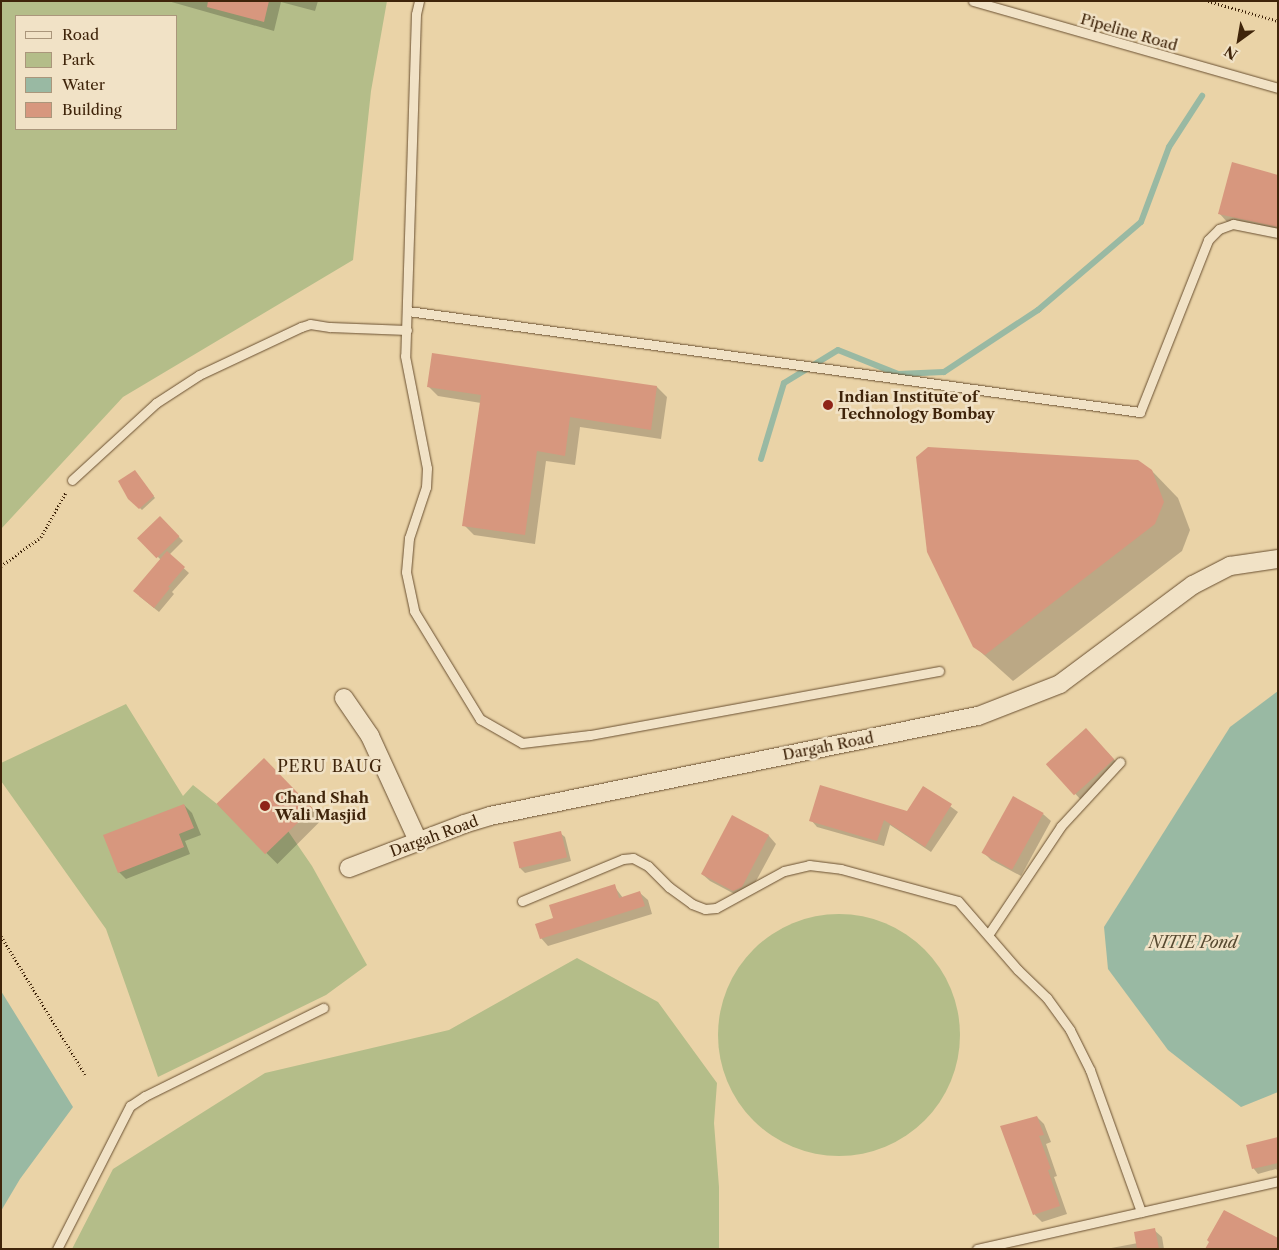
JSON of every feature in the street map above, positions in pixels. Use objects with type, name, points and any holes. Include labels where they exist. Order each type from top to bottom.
[{"type":"street","name":"Dargah Road","points":[[349,868],[490,816],[978,716],[1060,684],[1193,585],[1208,577],[1230,566],[1278,559]]},
{"type":"street","points":[[344,698],[370,736],[418,841]]},
{"type":"lane","points":[[419,1],[416,14],[408,311],[405,356],[427,468],[426,487],[409,538],[406,572],[414,611],[480,719],[522,743],[532,742],[590,735],[939,671]]},
{"type":"lane","name":"Pipeline Road","points":[[973,1],[1278,88]]},
{"type":"lane","points":[[408,311],[1140,412],[1208,240],[1218,229],[1232,224],[1278,234]]},
{"type":"lane","points":[[72,480],[156,403],[200,375],[300,327],[310,324],[330,327],[407,330]]},
{"type":"lane","points":[[988,935],[1061,826],[1120,762]]},
{"type":"lane","points":[[522,901],[623,859],[634,858],[648,866],[692,904],[705,909],[716,908],[784,871],[809,865],[841,869],[958,901],[1046,998],[1070,1030],[1090,1070],[1140,1212]]},
{"type":"lane","points":[[57,1249],[130,1106],[144,1096],[323,1008]]},
{"type":"lane","points":[[977,1249],[1278,1181]]},
{"type":"path","points":[[1208,1],[1278,21]]},
{"type":"path","points":[[1,566],[40,537],[72,480]]},
{"type":"path","points":[[1,936],[86,1074]]},
{"type":"green space","points":[[1,1],[387,1],[371,91],[353,260],[123,397],[1,529]]},
{"type":"green space","points":[[126,704],[183,796],[193,785],[217,804],[288,831],[312,866],[367,965],[326,995],[158,1077],[106,929],[1,781],[1,763]]},
{"type":"green space","points":[[839,914],[863,916],[885,923],[906,934],[925,949],[940,968],[951,989],[958,1011],[960,1035],[958,1059],[951,1081],[940,1102],[925,1121],[906,1136],[885,1147],[863,1154],[839,1156],[815,1154],[793,1147],[772,1136],[753,1121],[738,1102],[727,1081],[720,1059],[718,1035],[720,1011],[727,989],[738,968],[753,949],[772,934],[793,923],[815,916]]},
{"type":"green space","points":[[577,958],[658,1002],[717,1083],[714,1123],[719,1187],[719,1249],[72,1249],[113,1169],[265,1073],[449,1030]]},
{"type":"water","name":"NITIE Pond","points":[[1278,691],[1278,1092],[1241,1107],[1168,1050],[1108,969],[1104,927],[1230,727]]},
{"type":"water","points":[[1,991],[73,1107],[20,1179],[1,1211]]},
{"type":"building","points":[[208,1],[269,1],[264,22],[207,7]]},
{"type":"building","points":[[1232,162],[1278,175],[1278,227],[1218,214]]},
{"type":"building","points":[[432,353],[657,386],[651,430],[570,417],[565,456],[537,451],[525,535],[462,526],[481,395],[427,387]]},
{"type":"building","points":[[928,447],[1138,460],[1152,470],[1164,502],[1155,524],[985,655],[973,647],[927,552],[916,457]]},
{"type":"building","points":[[135,470],[154,496],[139,509],[128,499],[118,481]]},
{"type":"building","points":[[160,516],[179,536],[156,558],[137,538]]},
{"type":"building","points":[[167,551],[185,567],[154,608],[133,591]]},
{"type":"building","points":[[1086,728],[1114,759],[1074,795],[1046,764]]},
{"type":"building","name":"Chand Shah Wali Masjid","points":[[264,758],[313,808],[265,854],[217,804]]},
{"type":"building","points":[[820,785],[907,811],[923,786],[952,804],[925,847],[884,820],[877,841],[809,821]]},
{"type":"building","points":[[1013,796],[1044,813],[1012,870],[981,853]]},
{"type":"building","points":[[184,804],[194,828],[179,834],[184,847],[118,873],[103,835]]},
{"type":"building","points":[[732,815],[769,835],[742,887],[733,891],[701,874]]},
{"type":"building","points":[[561,831],[567,857],[519,868],[513,842]]},
{"type":"building","points":[[615,884],[619,898],[640,891],[645,906],[540,939],[535,924],[553,918],[549,905]]},
{"type":"building","points":[[1037,1116],[1044,1135],[1039,1136],[1051,1169],[1048,1170],[1060,1206],[1033,1215],[1000,1126]]},
{"type":"building","points":[[1278,1137],[1278,1163],[1252,1169],[1246,1145]]},
{"type":"building","points":[[1224,1210],[1278,1238],[1278,1249],[1205,1249],[1209,1242],[1207,1240]]},
{"type":"building","points":[[1155,1228],[1159,1249],[1137,1249],[1134,1232]]},
{"type":"waterway","points":[[761,459],[784,383],[838,350],[898,374],[944,372],[1038,310],[1141,222],[1169,147],[1202,96]]},
{"type":"place","name":"Indian Institute of Technology Bombay","points":[[828,405]]},
{"type":"place","name":"Chand Shah Wali Masjid","points":[[265,806]]},
{"type":"district","name":"PERU BAUG","points":[[330,766]]}]
